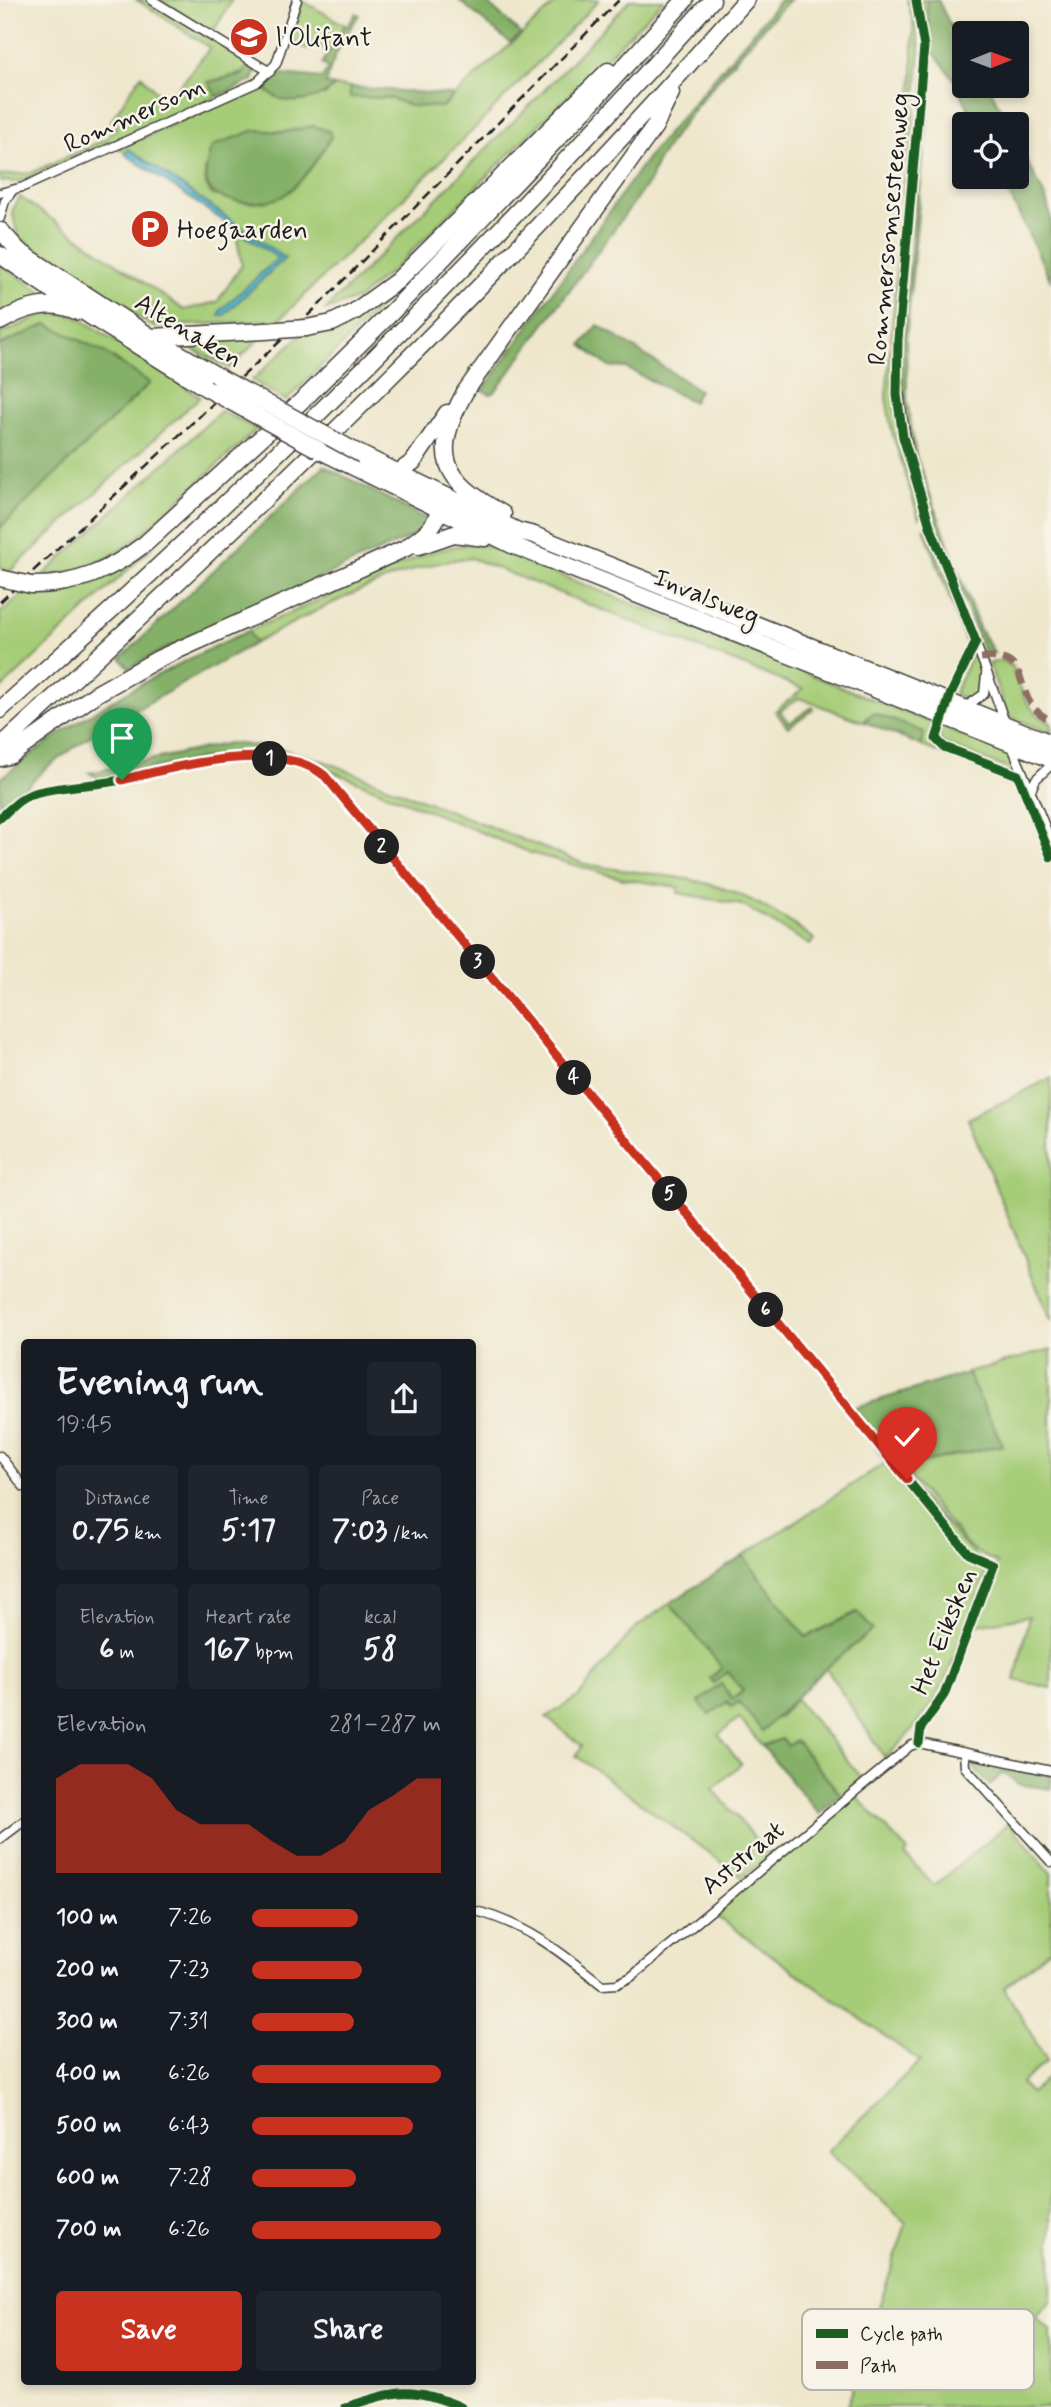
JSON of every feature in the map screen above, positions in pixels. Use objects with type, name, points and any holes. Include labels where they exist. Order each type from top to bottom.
[{"type":"highway","points":[[0,578],[31,585],[59,584],[96,575],[124,560],[146,543],[309,394],[393,311],[596,99],[685,0]]},
{"type":"highway","points":[[0,710],[89,631],[330,401],[446,284],[712,0]]},
{"type":"highway","points":[[0,747],[248,517],[383,386],[519,249],[678,78],[746,0]]},
{"type":"highway","points":[[150,337],[306,328],[332,323],[354,312],[397,281],[646,33],[662,23]]},
{"type":"highway","points":[[379,480],[399,475],[413,462],[655,126],[678,78]]},
{"type":"highway","name":"Altenaken","points":[[1,224],[19,251],[150,337],[357,461]]},
{"type":"highway","name":"Altenaken","points":[[0,255],[90,317],[206,388],[357,461]]},
{"type":"highway","points":[[0,322],[27,308],[43,306],[67,307],[90,317]]},
{"type":"highway","points":[[465,392],[445,435],[448,463],[469,492],[534,535]]},
{"type":"highway","name":"Invalsweg","points":[[357,461],[399,475],[438,502],[512,545],[1051,759]]},
{"type":"highway","name":"Invalsweg","points":[[357,461],[379,480],[534,535],[1051,743]]},
{"type":"highway","points":[[406,548],[428,534],[438,502]]},
{"type":"highway","points":[[0,758],[11,755],[96,694],[158,659],[406,548],[454,534],[473,534],[512,545]]},
{"type":"street","name":"Rommersom","points":[[0,193],[13,190],[256,83],[271,72],[152,0]]},
{"type":"street","points":[[271,72],[297,0]]},
{"type":"street","name":"Rommersomsesteenweg","points":[[916,0],[924,47],[898,339],[896,376],[899,412],[930,526],[1006,726]]},
{"type":"street","points":[[1,224],[5,201],[13,190]]},
{"type":"street","points":[[962,708],[984,694],[986,671]]},
{"type":"street","points":[[1011,744],[1051,841]]},
{"type":"street","name":"Het Eiksken","points":[[0,818],[34,793],[122,780],[206,761],[242,758],[282,760],[307,765],[325,776],[968,1553],[993,1564],[943,1695],[921,1728],[919,1743]]},
{"type":"street","points":[[1031,790],[1035,779],[1051,765]]},
{"type":"street","points":[[0,1457],[21,1484]]},
{"type":"street","points":[[919,1743],[1051,1771]]},
{"type":"street","name":"Aststraat","points":[[476,1911],[498,1916],[540,1937],[602,1985],[617,1984],[631,1977],[901,1751],[919,1743]]},
{"type":"street","points":[[964,1753],[965,1767],[1051,1862]]},
{"type":"street","points":[[0,1839],[21,1823]]},
{"type":"street","points":[[346,2407],[382,2396],[418,2392],[461,2407]]},
{"type":"green space","points":[[137,0],[146,0],[250,63],[245,72],[209,83],[217,97],[37,175],[16,182],[0,181],[0,175],[31,173],[108,138],[116,128],[110,122],[141,75],[162,98],[177,89],[210,48]]},
{"type":"green space","points":[[160,0],[232,0],[213,32]]},
{"type":"green space","points":[[301,0],[345,25],[329,52],[314,43],[308,50],[289,39]]},
{"type":"green space","points":[[459,0],[484,0],[521,34],[510,43]]},
{"type":"green space","points":[[559,0],[599,0],[475,128],[279,320],[154,327],[87,285],[18,236],[12,211],[20,197],[184,310],[217,302],[242,265],[235,228],[119,148],[262,85],[269,93],[325,95],[335,86],[349,87],[350,97],[390,98],[411,106],[442,107]],"holes":[[[314,126],[311,165],[282,196],[256,203],[212,195],[206,185],[205,171],[255,130],[284,132]]]},
{"type":"green space","points":[[630,0],[664,0],[396,267],[359,298],[324,311],[535,100]]},
{"type":"green space","points":[[780,0],[790,0],[757,34],[689,116],[670,142],[651,179],[494,393],[489,394],[483,390],[651,153]]},
{"type":"green space","points":[[907,0],[912,0],[920,49],[892,382],[897,427],[923,515],[919,518],[892,432],[886,398],[913,75],[913,21]]},
{"type":"green space","points":[[921,0],[926,0],[932,36],[927,119],[923,119],[927,33]]},
{"type":"green space","points":[[926,0],[938,0],[952,29],[952,77],[932,50]]},
{"type":"green space","points":[[356,13],[359,15],[339,48],[326,84],[335,86],[317,97],[288,101],[278,98],[262,85],[273,73],[322,78],[328,68],[322,64],[345,25],[348,26]]},
{"type":"green space","points":[[250,63],[257,70],[253,80],[217,97],[208,82],[242,75]]},
{"type":"green space","points":[[349,87],[454,95],[442,107],[411,106],[390,98],[350,97]]},
{"type":"green space","points":[[963,98],[995,98],[1002,112],[970,112]]},
{"type":"green space","points":[[923,119],[927,119],[906,339],[907,400],[916,456],[979,628],[994,653],[982,649],[909,447],[900,369]]},
{"type":"green space","points":[[314,126],[329,131],[331,137],[304,177],[283,196],[246,202],[222,197],[209,188],[206,171],[212,146],[255,130],[284,132]]},
{"type":"green space","points":[[1029,165],[1046,199],[1051,218],[1051,281],[1007,189],[1029,189]]},
{"type":"green space","points":[[0,265],[4,266],[55,301],[0,317]]},
{"type":"green space","points":[[404,283],[286,401],[252,380],[303,333]]},
{"type":"green space","points":[[51,311],[74,316],[92,326],[200,397],[9,572],[0,568],[0,528],[149,383],[104,352],[47,325],[0,345],[0,334]]},
{"type":"green space","points":[[47,324],[104,352],[150,383],[0,528],[0,345]]},
{"type":"green space","points":[[598,325],[699,390],[693,402],[626,368],[609,367],[582,345]]},
{"type":"green space","points":[[262,336],[230,368],[175,341]]},
{"type":"green space","points":[[221,411],[257,429],[126,546],[88,567],[43,575]]},
{"type":"green space","points":[[324,466],[429,520],[422,532],[198,632],[129,668],[121,658]]},
{"type":"green space","points":[[924,528],[927,528],[970,643],[966,643]]},
{"type":"green space","points":[[465,544],[484,545],[927,721],[936,725],[934,737],[939,747],[1014,776],[1019,783],[922,746],[923,732],[867,717],[864,722],[799,698],[780,711],[789,723],[812,707],[814,709],[788,727],[775,711],[803,689],[471,558],[446,562],[390,578],[360,590],[255,643],[248,631],[428,553]]},
{"type":"green space","points":[[153,546],[0,690],[0,613],[26,591],[63,589],[94,580]]},
{"type":"green space","points":[[248,631],[255,643],[93,734],[46,768],[0,812],[0,779],[29,756],[119,696]]},
{"type":"green space","points":[[973,651],[982,677],[977,695],[967,701],[954,694]]},
{"type":"green space","points":[[1001,660],[1012,666],[1030,706],[1051,723],[1051,733],[1010,717],[1006,712],[989,664]]},
{"type":"green space","points":[[873,713],[924,732],[922,746],[864,722]]},
{"type":"green space","points":[[941,727],[1008,752],[1021,774],[943,743],[939,737]]},
{"type":"green space","points":[[229,743],[277,748],[276,756],[214,756],[100,779],[89,773]]},
{"type":"green space","points":[[277,748],[326,762],[582,863],[682,878],[728,890],[767,908],[814,939],[810,945],[742,905],[678,893],[678,887],[624,879],[531,853],[310,762],[276,756]]},
{"type":"green space","points":[[1051,1078],[1051,1322],[968,1119]]},
{"type":"green space","points":[[1051,1349],[1051,1688],[1015,1680],[1029,1616],[972,1626],[997,1563],[972,1550],[901,1467],[1002,1445],[967,1373]]},
{"type":"green space","points":[[967,1373],[1003,1445],[901,1467],[853,1408]]},
{"type":"green space","points":[[888,1461],[982,1563],[986,1573],[958,1650],[936,1695],[906,1737],[885,1758],[826,1668],[873,1630],[857,1612],[806,1637],[743,1556]]},
{"type":"green space","points":[[743,1556],[806,1637],[857,1612],[873,1630],[826,1668],[762,1731],[739,1702],[732,1707],[727,1702],[709,1715],[699,1702],[721,1684],[733,1699],[743,1691],[727,1672],[714,1683],[710,1678],[722,1668],[670,1603]]},
{"type":"green space","points":[[670,1603],[722,1668],[710,1678],[713,1682],[727,1671],[743,1691],[733,1699],[721,1684],[709,1715],[727,1701],[739,1702],[778,1718],[796,1699],[862,1778],[841,1795],[796,1741],[788,1747],[782,1739],[762,1746],[739,1718],[718,1735],[741,1764],[713,1789],[770,1856],[742,1877],[576,1756],[582,1746],[546,1717],[578,1697],[634,1629]]},
{"type":"green space","points":[[782,1739],[788,1746],[796,1741],[841,1795],[819,1814],[762,1746]]},
{"type":"green space","points":[[979,1760],[1051,1776],[1051,1789],[1018,1784],[1003,1772],[990,1786],[972,1766],[973,1761]]},
{"type":"green space","points":[[856,1796],[908,1851],[905,1855],[934,1886],[1009,1823],[1051,1873],[1051,1949],[1004,1988],[1047,2061],[1021,2083],[1030,2093],[1051,2075],[1051,2301],[1036,2318],[1051,2330],[1051,2407],[847,2407],[852,2390],[1034,2390],[1034,2309],[878,2309],[906,2223],[827,2151],[920,2061],[713,1914]]},
{"type":"water","points":[[129,149],[285,258],[223,316],[219,316],[221,310],[278,258],[125,154]]},
{"type":"railway","points":[[0,602],[319,305],[619,0]]},
{"type":"marked path","points":[[981,658],[999,658],[1010,663],[1017,670],[1030,702],[1038,712],[1051,720]]},
{"type":"cycle path","points":[[916,0],[924,47],[898,339],[897,395],[903,437],[930,526],[976,642],[951,693],[936,739],[944,747],[1018,775],[1051,857]]},
{"type":"cycle path","points":[[0,818],[21,800],[35,793],[110,782],[225,759],[281,758],[305,764],[325,776],[968,1553],[993,1564],[944,1695],[921,1728],[919,1743]]},
{"type":"cycle path","points":[[346,2407],[378,2397],[404,2393],[429,2395],[461,2407]]},
{"type":"place","name":"l'Olifant","points":[[249,37]]},
{"type":"place","name":"Hoegaarden","points":[[150,229]]},
{"type":"route","points":[[122,780],[162,769],[242,758],[282,760],[307,765],[325,776],[907,1479]]}]
